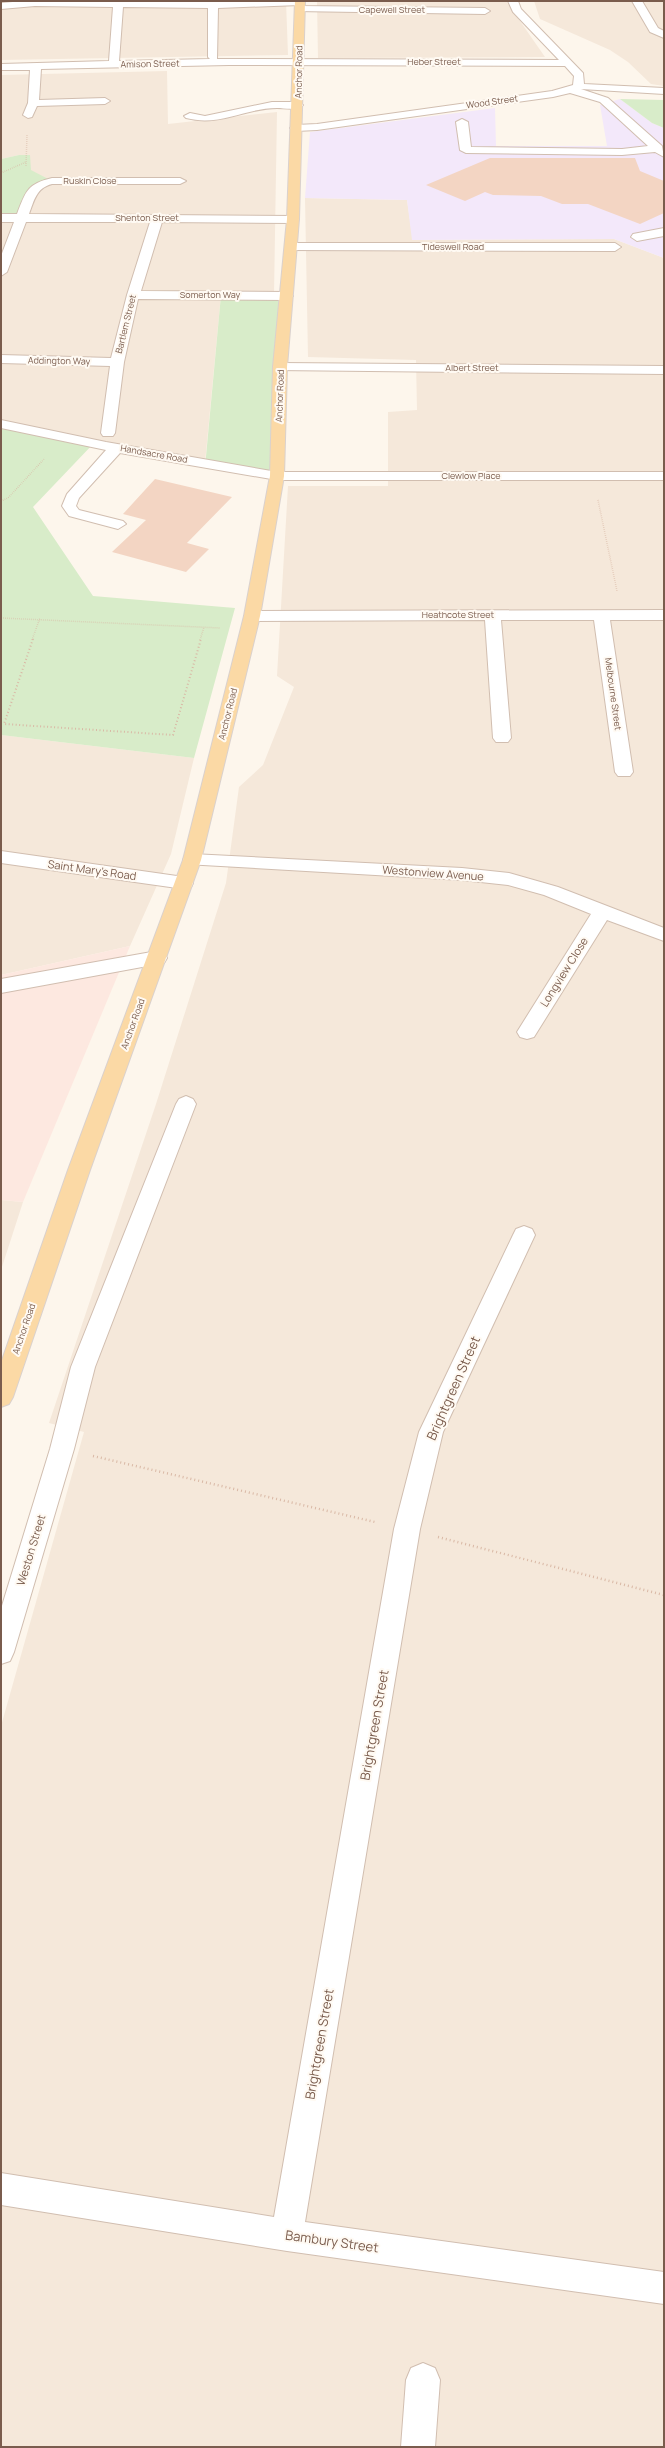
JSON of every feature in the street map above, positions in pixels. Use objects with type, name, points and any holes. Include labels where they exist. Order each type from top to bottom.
[{"type":"main road","name":"Anchor Road","points":[[1,1397],[74,1184],[192,860],[250,623],[277,476],[280,367],[293,219],[300,62],[300,4]]},
{"type":"street","points":[[513,1],[517,10],[533,29],[568,63],[579,76],[575,88]]},
{"type":"street","points":[[636,1],[654,30],[664,36]]},
{"type":"street","name":"Capewell Street","points":[[1,6],[35,3],[214,5],[300,4],[485,11]]},
{"type":"street","points":[[114,64],[118,3]]},
{"type":"street","points":[[213,56],[214,5]]},
{"type":"street","name":"Heber Street","points":[[300,62],[568,63]]},
{"type":"street","name":"Amison Street","points":[[1,67],[300,62]]},
{"type":"street","points":[[28,115],[33,103],[36,66]]},
{"type":"street","points":[[575,88],[664,91]]},
{"type":"street","points":[[575,88],[604,100],[661,151]]},
{"type":"street","name":"Wood Street","points":[[296,128],[317,127],[575,88]]},
{"type":"street","points":[[33,103],[105,101]]},
{"type":"street","points":[[190,116],[205,119],[272,105],[298,105]]},
{"type":"street","points":[[462,122],[466,150],[661,151]]},
{"type":"street","name":"Ruskin Close","points":[[1,272],[23,218],[32,191],[40,184],[52,181],[180,181]]},
{"type":"street","name":"Shenton Street","points":[[1,218],[293,219]]},
{"type":"street","name":"Bartlem Street","points":[[108,433],[117,362],[133,295],[157,218]]},
{"type":"street","points":[[637,237],[664,232]]},
{"type":"street","name":"Tideswell Road","points":[[291,247],[615,247]]},
{"type":"street","name":"Somerton Way","points":[[133,295],[287,296]]},
{"type":"street","name":"Addington Way","points":[[1,360],[117,362]]},
{"type":"street","name":"Albert Street","points":[[280,367],[664,370]]},
{"type":"street","points":[[31,430],[42,419]]},
{"type":"street","name":"Handsacre Road","points":[[1,424],[116,448],[277,476]]},
{"type":"street","points":[[116,448],[72,496],[69,506],[74,513],[118,524]]},
{"type":"street","name":"Clewlow Place","points":[[277,476],[664,476]]},
{"type":"street","points":[[493,615],[502,738]]},
{"type":"street","name":"Heathcote Street","points":[[250,623],[493,615],[664,615]]},
{"type":"street","name":"Melbourne Street","points":[[601,616],[624,772]]},
{"type":"street","name":"Saint Mary's Road","points":[[1,857],[184,883]]},
{"type":"street","name":"Westonview Avenue","points":[[192,860],[462,874],[509,879],[552,891],[602,912],[664,934]]},
{"type":"street","name":"Longview Close","points":[[527,1032],[602,912]]},
{"type":"street","points":[[1,986],[157,958]]},
{"type":"street","name":"Weston Street","points":[[1,1652],[62,1449],[83,1366],[186,1104]]},
{"type":"street","name":"Brightgreen Street","points":[[287,2235],[407,1529],[431,1432],[524,1235]]},
{"type":"street","name":"Bambury Street","points":[[1,2189],[287,2235],[664,2288]]},
{"type":"street","points":[[418,2447],[423,2380]]},
{"type":"path","points":[[26,172],[28,115]]},
{"type":"path","points":[[1,172],[26,162]]},
{"type":"path","points":[[1,501],[8,498],[64,437]]},
{"type":"path","points":[[594,476],[622,616]]},
{"type":"path","points":[[1,618],[40,618],[204,627],[250,623]]},
{"type":"path","points":[[40,618],[4,724],[173,735],[204,627]]},
{"type":"path","points":[[62,1449],[407,1529],[664,1595]]},
{"type":"shaded area","points":[[1,1],[286,1],[288,55],[1,60]]},
{"type":"shaded area","points":[[317,1],[506,1],[545,57],[318,58]]},
{"type":"shaded area","points":[[534,1],[664,1],[664,86],[651,84],[628,62],[610,50],[540,19]]},
{"type":"shaded area","points":[[167,71],[168,124],[277,112],[274,295],[221,295],[205,463],[1,424],[1,218],[31,170],[19,155],[1,159],[1,75]]},
{"type":"shaded area","points":[[620,99],[652,123],[664,128],[664,258],[614,239],[412,240],[407,200],[305,198],[310,132],[495,108],[496,146],[607,146],[600,105]]},
{"type":"shaded area","points":[[305,198],[407,200],[413,240],[614,239],[664,258],[664,2447],[1,2447],[1,1726],[84,1432],[49,1423],[156,1104],[226,883],[239,787],[263,765],[294,687],[277,676],[288,486],[388,486],[388,412],[417,410],[416,360],[308,357]]},
{"type":"shaded area","points":[[1,735],[194,758],[171,854],[130,946],[1,975]]},
{"type":"shaded area","points":[[130,946],[23,1202],[1,1200],[1,975]]},
{"type":"shaded area","points":[[1,1200],[23,1202],[1,1270]]},
{"type":"green space","points":[[620,99],[664,100],[664,128],[652,123]]},
{"type":"green space","points":[[19,155],[30,155],[31,170],[52,181],[40,184],[23,218],[1,218],[1,159]]},
{"type":"green space","points":[[221,295],[287,296],[277,476],[205,467]]},
{"type":"green space","points":[[1,424],[94,443],[33,507],[93,596],[235,608],[194,758],[1,735]]},
{"type":"building","points":[[490,158],[635,158],[640,171],[664,181],[664,213],[640,224],[588,204],[562,204],[541,196],[493,195],[485,192],[465,201],[426,185]]},
{"type":"building","points":[[155,479],[232,497],[187,543],[209,549],[186,572],[112,552],[146,520],[123,514]]}]
